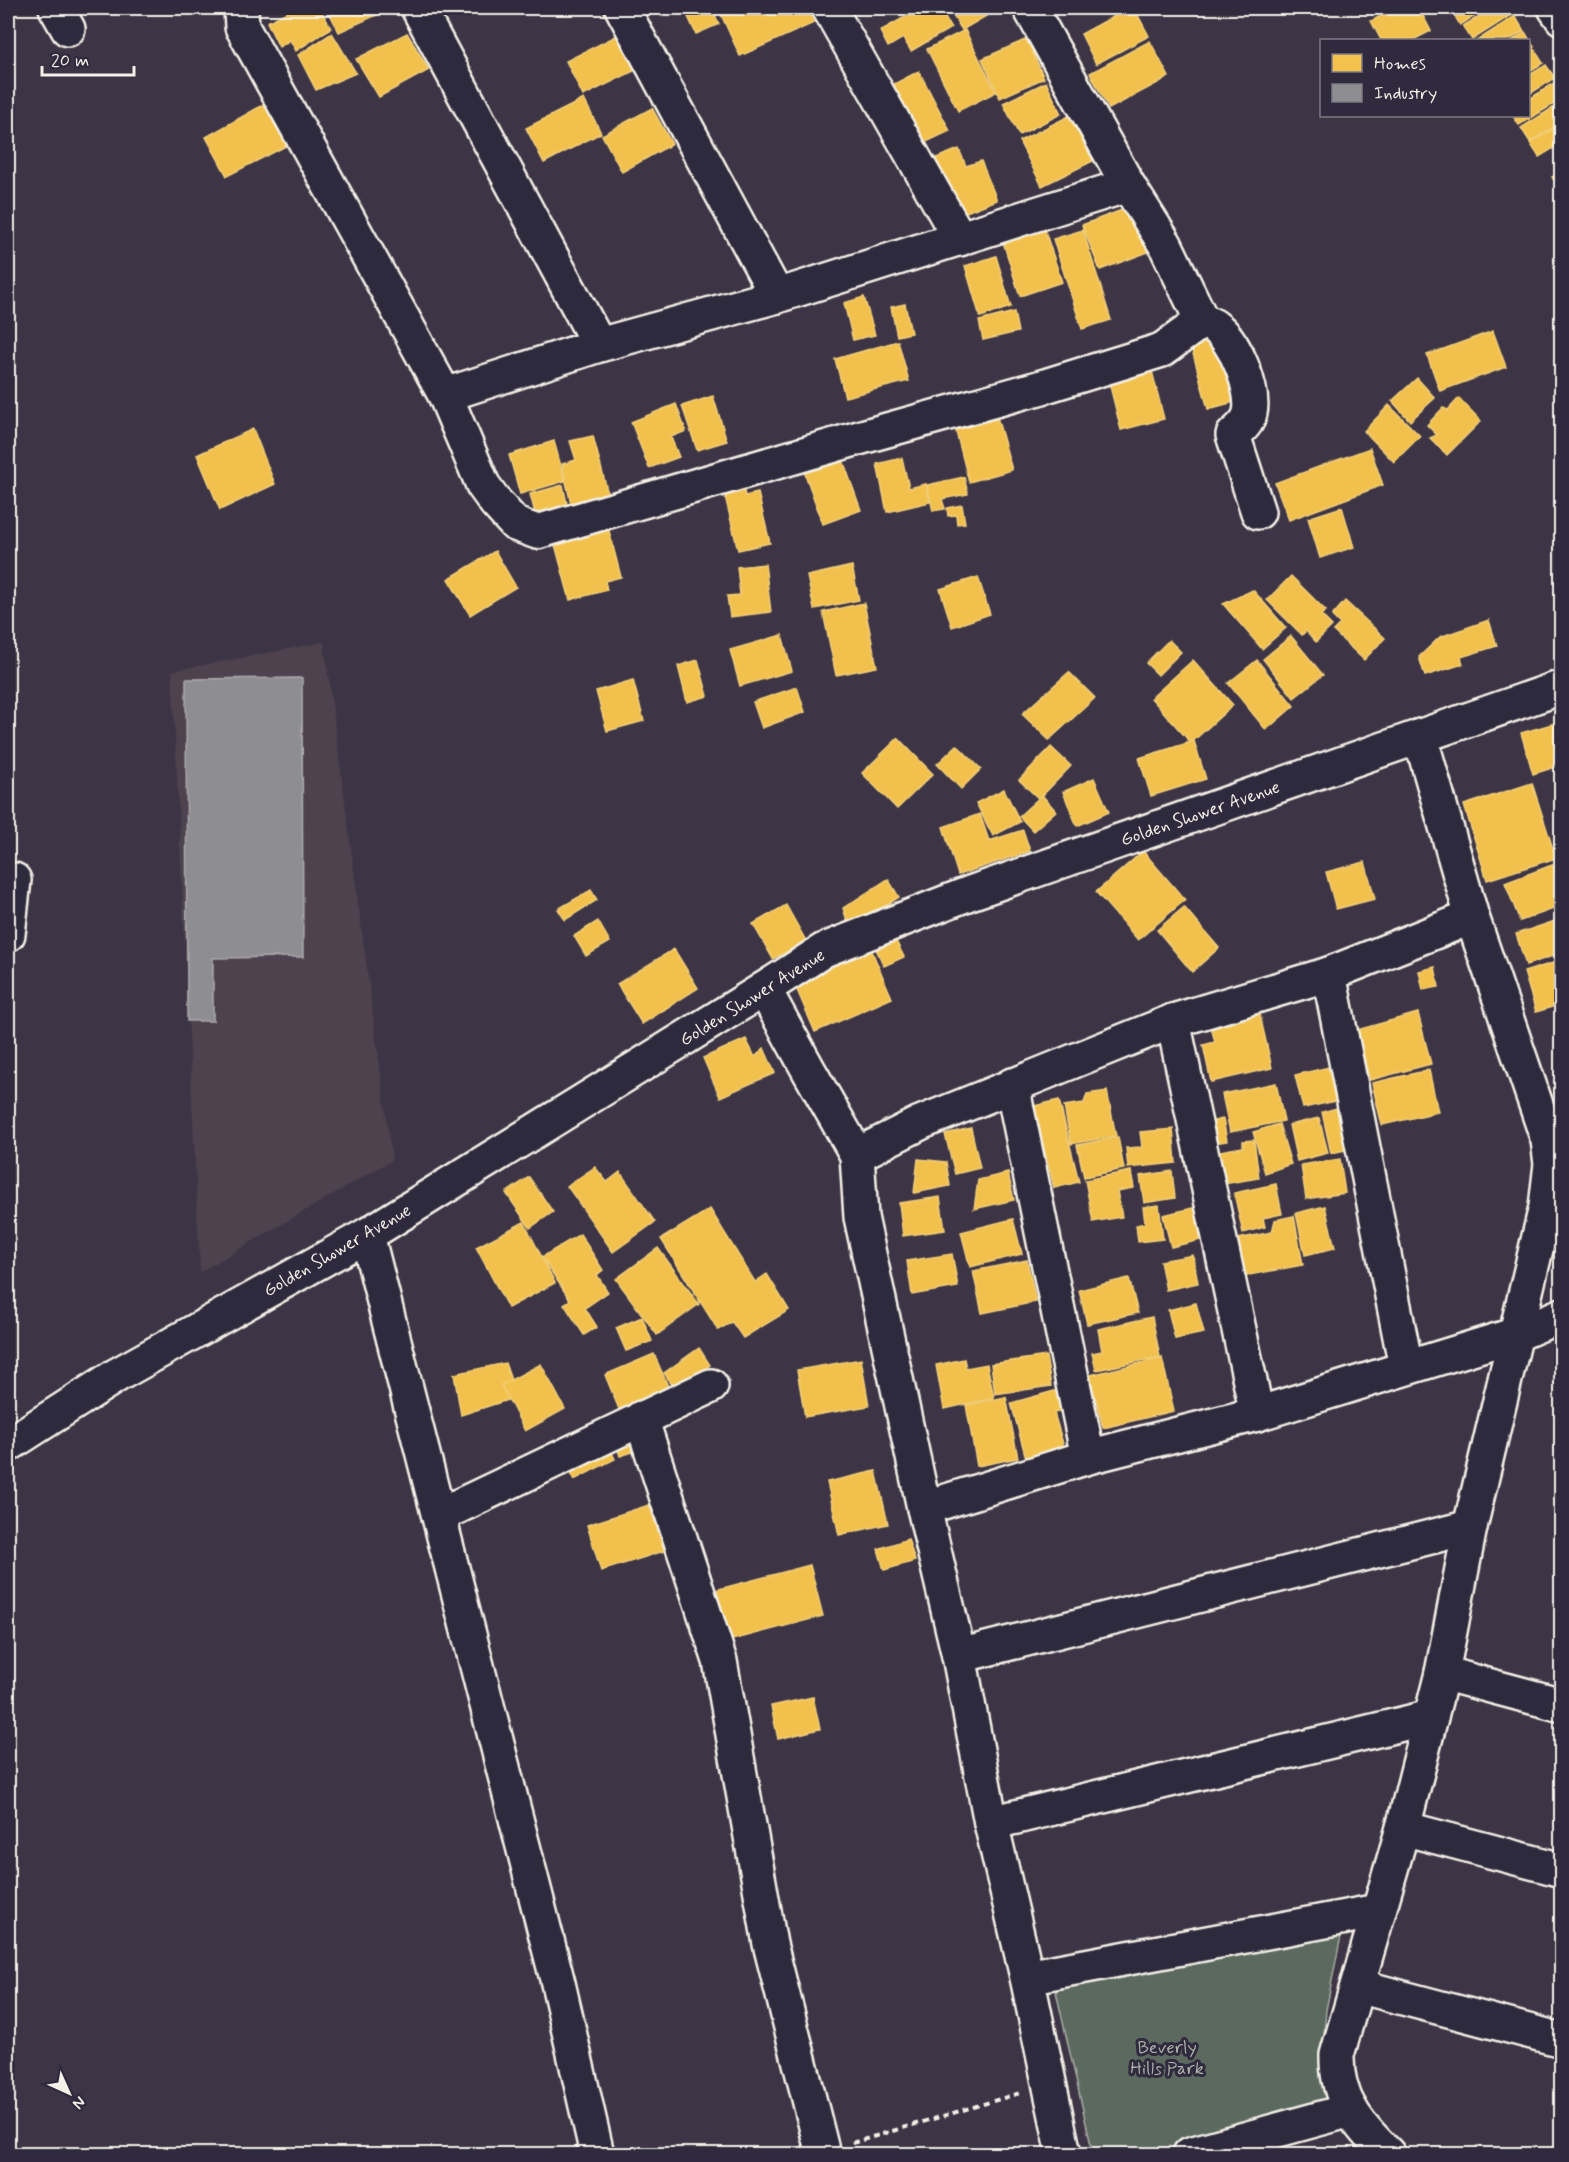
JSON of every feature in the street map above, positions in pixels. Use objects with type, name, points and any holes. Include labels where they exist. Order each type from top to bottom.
[{"type":"street","points":[[241,8],[242,27],[445,395],[483,485],[515,524],[537,532],[1042,387],[1162,350],[1202,321]]},
{"type":"street","points":[[418,8],[599,345]]},
{"type":"street","points":[[622,8],[777,296]]},
{"type":"street","points":[[829,8],[960,239]]},
{"type":"street","points":[[1030,8],[1128,185],[1165,244],[1202,321],[1217,328],[1242,365],[1250,394],[1250,414],[1243,426],[1233,435],[1258,512]]},
{"type":"street","points":[[1555,8],[1562,18]]},
{"type":"street","points":[[445,395],[599,345],[777,296],[1128,185]]},
{"type":"street","name":"Golden Shower Avenue","points":[[8,1445],[117,1375],[367,1235],[824,950],[982,889],[1562,687]]},
{"type":"street","points":[[1388,2154],[1359,2124],[1351,2110],[1337,2076],[1337,2055],[1403,1828],[1442,1673],[1470,1527],[1546,1207],[1555,1138],[1472,916],[1420,736]]},
{"type":"street","points":[[8,934],[14,880]]},
{"type":"street","points":[[858,1155],[920,1122],[1173,1021],[1329,974],[1472,916]]},
{"type":"street","points":[[1329,974],[1406,1367]]},
{"type":"street","points":[[764,989],[858,1155],[861,1217],[924,1508],[960,1656],[991,1823],[1027,1977],[1064,2154]]},
{"type":"street","points":[[1173,1021],[1257,1414]]},
{"type":"street","points":[[1012,1084],[1088,1457]]},
{"type":"street","points":[[367,1235],[558,1983],[597,2154]]},
{"type":"street","points":[[924,1508],[1088,1457],[1257,1414],[1516,1334],[1562,1315]]},
{"type":"street","points":[[440,1515],[711,1386]]},
{"type":"street","points":[[641,1419],[720,1661],[770,1944],[823,2153]]},
{"type":"street","points":[[960,1656],[1470,1527]]},
{"type":"street","points":[[1442,1673],[1562,1705]]},
{"type":"street","points":[[991,1823],[1431,1717]]},
{"type":"street","points":[[1403,1828],[1562,1870]]},
{"type":"street","points":[[1027,1977],[1378,1911]]},
{"type":"street","points":[[1358,1986],[1562,2040]]},
{"type":"street","points":[[1190,2154],[1351,2110]]},
{"type":"path","points":[[823,2153],[1050,2085]]},
{"type":"shaded area","points":[[324,642],[392,1160],[200,1272],[172,671]]},
{"type":"green space","name":"Beverly Hills Park","points":[[1343,1926],[1326,2010],[1322,2057],[1343,2102],[1158,2154],[1093,2154],[1055,1987]]},
{"type":"building: Homes","points":[[295,8],[320,8],[331,28],[296,51],[290,40],[279,47],[267,22]]},
{"type":"building: Homes","points":[[327,8],[392,8],[339,32]]},
{"type":"building: Homes","points":[[684,8],[712,8],[719,24],[696,34]]},
{"type":"building: Homes","points":[[718,8],[807,8],[814,23],[740,56]]},
{"type":"building: Homes","points":[[921,8],[939,8],[951,28],[911,51],[903,38],[888,47],[880,31]]},
{"type":"building: Homes","points":[[948,8],[1000,8],[962,30]]},
{"type":"building: Homes","points":[[1129,8],[1134,8],[1149,36],[1096,64],[1081,34]]},
{"type":"building: Homes","points":[[1396,8],[1419,8],[1431,31],[1415,39],[1380,39],[1371,21]]},
{"type":"building: Homes","points":[[1457,8],[1488,8],[1460,25],[1452,11]]},
{"type":"building: Homes","points":[[1493,8],[1513,8],[1516,12],[1474,39],[1463,26]]},
{"type":"building: Homes","points":[[1515,16],[1524,31],[1511,39],[1480,39]]},
{"type":"building: Homes","points":[[965,30],[996,92],[958,111],[927,49]]},
{"type":"building: Homes","points":[[1525,32],[1529,39],[1514,39]]},
{"type":"building: Homes","points":[[332,33],[356,73],[316,90],[298,55]]},
{"type":"building: Homes","points":[[407,33],[429,70],[379,97],[356,59]]},
{"type":"building: Homes","points":[[618,35],[636,70],[583,96],[566,61]]},
{"type":"building: Homes","points":[[1027,39],[1044,78],[1000,98],[982,59]]},
{"type":"building: Homes","points":[[1150,41],[1169,77],[1109,109],[1090,73]]},
{"type":"building: Homes","points":[[1534,49],[1543,63],[1530,71],[1530,51]]},
{"type":"building: Homes","points":[[1546,65],[1555,78],[1530,94],[1530,75]]},
{"type":"building: Homes","points":[[919,71],[950,131],[922,144],[892,85]]},
{"type":"building: Homes","points":[[1046,82],[1061,114],[1019,135],[1003,103]]},
{"type":"building: Homes","points":[[1554,83],[1562,95],[1562,99],[1519,125],[1514,117],[1530,117],[1530,99]]},
{"type":"building: Homes","points":[[584,99],[601,133],[544,163],[526,128]]},
{"type":"building: Homes","points":[[268,102],[290,144],[227,176],[206,137]]},
{"type":"building: Homes","points":[[1562,102],[1562,122],[1530,142],[1521,128]]},
{"type":"building: Homes","points":[[652,108],[672,144],[622,172],[602,135]]},
{"type":"building: Homes","points":[[1071,115],[1093,161],[1042,186],[1019,141]]},
{"type":"building: Homes","points":[[1562,123],[1562,143],[1539,157],[1530,143]]},
{"type":"building: Homes","points":[[959,149],[966,166],[981,161],[997,200],[956,216],[934,159]]},
{"type":"building: Homes","points":[[1562,171],[1562,191],[1561,191],[1552,177]]},
{"type":"building: Homes","points":[[1130,207],[1148,252],[1100,270],[1082,225]]},
{"type":"building: Homes","points":[[1044,228],[1062,282],[1020,296],[1003,242]]},
{"type":"building: Homes","points":[[1083,230],[1111,320],[1082,329],[1053,239]]},
{"type":"building: Homes","points":[[996,256],[1011,307],[980,317],[965,266]]},
{"type":"building: Homes","points":[[864,297],[875,335],[853,340],[844,303]]},
{"type":"building: Homes","points":[[905,304],[911,333],[897,336],[891,307]]},
{"type":"building: Homes","points":[[1014,312],[1018,332],[983,340],[979,321]]},
{"type":"building: Homes","points":[[1493,331],[1506,367],[1440,391],[1427,355]]},
{"type":"building: Homes","points":[[1222,338],[1238,401],[1208,409],[1191,346]]},
{"type":"building: Homes","points":[[898,341],[909,381],[845,397],[835,359]]},
{"type":"building: Homes","points":[[1151,367],[1164,419],[1121,430],[1108,378]]},
{"type":"building: Homes","points":[[1417,378],[1435,398],[1410,421],[1392,401]]},
{"type":"building: Homes","points":[[713,396],[727,441],[697,450],[682,406]]},
{"type":"building: Homes","points":[[1459,398],[1481,421],[1447,455],[1430,438],[1437,435],[1427,425],[1443,408],[1448,410]]},
{"type":"building: Homes","points":[[676,404],[686,431],[671,437],[679,457],[649,468],[631,422]]},
{"type":"building: Homes","points":[[1389,405],[1420,436],[1394,462],[1364,431]]},
{"type":"building: Homes","points":[[997,417],[1012,470],[969,482],[955,428]]},
{"type":"building: Homes","points":[[253,429],[275,484],[220,510],[197,455]]},
{"type":"building: Homes","points":[[593,436],[608,494],[571,504],[562,464],[576,460],[570,441]]},
{"type":"building: Homes","points":[[554,441],[565,481],[520,494],[509,455]]},
{"type":"building: Homes","points":[[1370,448],[1383,485],[1289,520],[1275,483]]},
{"type":"building: Homes","points":[[839,449],[861,510],[823,524],[801,463]]},
{"type":"building: Homes","points":[[902,458],[909,488],[926,484],[930,502],[887,512],[877,464]]},
{"type":"building: Homes","points":[[964,477],[968,494],[942,499],[945,509],[933,511],[927,485]]},
{"type":"building: Homes","points":[[563,485],[567,504],[535,513],[530,494]]},
{"type":"building: Homes","points":[[743,487],[745,496],[758,493],[770,543],[738,550],[724,492]]},
{"type":"building: Homes","points":[[962,505],[965,523],[957,524],[956,515],[948,516],[947,508]]},
{"type":"building: Homes","points":[[1342,507],[1354,547],[1320,558],[1308,518]]},
{"type":"building: Homes","points":[[607,523],[621,577],[605,581],[607,590],[570,600],[553,537]]},
{"type":"building: Homes","points":[[495,551],[516,587],[470,615],[448,579]]},
{"type":"building: Homes","points":[[765,564],[771,612],[730,617],[727,596],[740,595],[737,567]]},
{"type":"building: Homes","points":[[852,566],[859,600],[814,609],[807,576]]},
{"type":"building: Homes","points":[[1291,576],[1326,611],[1321,615],[1332,626],[1316,642],[1306,631],[1302,635],[1267,600]]},
{"type":"building: Homes","points":[[978,577],[990,614],[952,627],[940,589]]},
{"type":"building: Homes","points":[[1253,590],[1286,628],[1262,649],[1223,604]]},
{"type":"building: Homes","points":[[1345,601],[1385,638],[1364,660],[1333,631],[1340,624],[1332,616]]},
{"type":"building: Homes","points":[[864,603],[877,667],[836,675],[823,612]]},
{"type":"building: Homes","points":[[1489,620],[1497,646],[1461,657],[1463,664],[1425,676],[1419,657],[1440,637]]},
{"type":"building: Homes","points":[[782,635],[792,671],[740,686],[730,650]]},
{"type":"building: Homes","points":[[1291,636],[1323,675],[1294,698],[1263,659]]},
{"type":"building: Homes","points":[[1169,640],[1181,652],[1158,675],[1146,663]]},
{"type":"building: Homes","points":[[698,660],[708,696],[687,702],[678,666]]},
{"type":"building: Homes","points":[[1193,660],[1233,705],[1191,743],[1151,698]]},
{"type":"building: Homes","points":[[1257,660],[1294,706],[1266,730],[1228,683]]},
{"type":"building: Homes","points":[[1069,672],[1095,698],[1049,740],[1022,714]]},
{"type":"building: Homes","points":[[633,680],[644,721],[607,731],[596,691]]},
{"type":"building: Homes","points":[[797,687],[805,712],[762,728],[753,702]]},
{"type":"building: Homes","points":[[1562,721],[1562,765],[1533,774],[1521,733]]},
{"type":"building: Homes","points":[[898,738],[933,774],[897,809],[862,773]]},
{"type":"building: Homes","points":[[1194,741],[1206,779],[1151,796],[1139,758]]},
{"type":"building: Homes","points":[[957,745],[981,769],[961,789],[937,764]]},
{"type":"building: Homes","points":[[1051,747],[1071,766],[1039,799],[1019,780]]},
{"type":"building: Homes","points":[[1094,778],[1109,812],[1077,826],[1063,792]]},
{"type":"building: Homes","points":[[1532,783],[1556,858],[1487,880],[1464,805]]},
{"type":"building: Homes","points":[[1004,789],[1020,822],[993,836],[976,803]]},
{"type":"building: Homes","points":[[1042,795],[1056,811],[1033,831],[1019,816]]},
{"type":"building: Homes","points":[[980,814],[989,841],[1023,830],[1030,851],[958,875],[943,827]]},
{"type":"building: Homes","points":[[1143,851],[1185,900],[1138,940],[1096,892]]},
{"type":"building: Homes","points":[[1562,861],[1562,906],[1520,921],[1505,883]]},
{"type":"building: Homes","points":[[1365,862],[1375,899],[1336,909],[1326,872]]},
{"type":"building: Homes","points":[[888,879],[899,897],[850,929],[843,908]]},
{"type":"building: Homes","points":[[591,890],[597,900],[565,920],[558,909]]},
{"type":"building: Homes","points":[[786,905],[806,941],[773,959],[753,924]]},
{"type":"building: Homes","points":[[1184,907],[1219,948],[1192,972],[1157,930]]},
{"type":"building: Homes","points":[[598,921],[610,942],[586,956],[574,936]]},
{"type":"building: Homes","points":[[1555,921],[1562,940],[1562,953],[1526,965],[1516,934]]},
{"type":"building: Homes","points":[[895,939],[904,957],[884,966],[876,949]]},
{"type":"building: Homes","points":[[674,949],[698,988],[642,1024],[617,984]]},
{"type":"building: Homes","points":[[871,949],[892,998],[815,1032],[794,983]]},
{"type":"building: Homes","points":[[1562,960],[1562,1004],[1536,1012],[1524,972]]},
{"type":"building: Homes","points":[[1435,967],[1439,987],[1423,990],[1419,971]]},
{"type":"building: Homes","points":[[1259,1011],[1272,1068],[1211,1082],[1203,1045],[1215,1042],[1210,1023]]},
{"type":"building: Homes","points":[[1418,1013],[1431,1064],[1370,1080],[1357,1030]]},
{"type":"building: Homes","points":[[746,1039],[755,1057],[764,1048],[775,1073],[720,1097],[703,1058]]},
{"type":"building: Homes","points":[[1334,1066],[1341,1100],[1303,1108],[1295,1075]]},
{"type":"building: Homes","points":[[1429,1070],[1438,1112],[1382,1125],[1372,1083]]},
{"type":"building: Homes","points":[[1276,1083],[1284,1121],[1230,1132],[1222,1094]]},
{"type":"building: Homes","points":[[1107,1091],[1116,1136],[1071,1144],[1064,1106],[1084,1103],[1087,1094]]},
{"type":"building: Homes","points":[[1059,1100],[1079,1182],[1054,1188],[1034,1106]]},
{"type":"building: Homes","points":[[1345,1106],[1355,1148],[1331,1153],[1322,1112]]},
{"type":"building: Homes","points":[[1319,1118],[1328,1153],[1297,1161],[1289,1125]]},
{"type":"building: Homes","points":[[1223,1119],[1227,1141],[1209,1144],[1205,1123]]},
{"type":"building: Homes","points":[[1279,1124],[1291,1164],[1265,1173],[1253,1132]]},
{"type":"building: Homes","points":[[971,1128],[980,1168],[955,1174],[945,1134]]},
{"type":"building: Homes","points":[[1173,1129],[1176,1163],[1128,1168],[1126,1148],[1142,1147],[1140,1132]]},
{"type":"building: Homes","points":[[1118,1137],[1124,1169],[1084,1177],[1077,1145]]},
{"type":"building: Homes","points":[[1254,1140],[1259,1178],[1224,1184],[1219,1151],[1243,1147],[1243,1141]]},
{"type":"building: Homes","points":[[918,1159],[946,1162],[950,1186],[914,1193]]},
{"type":"building: Homes","points":[[1340,1159],[1345,1193],[1306,1199],[1301,1165]]},
{"type":"building: Homes","points":[[595,1167],[607,1182],[620,1172],[655,1222],[613,1252],[567,1186]]},
{"type":"building: Homes","points":[[1131,1171],[1134,1188],[1117,1191],[1122,1217],[1093,1222],[1085,1180]]},
{"type":"building: Homes","points":[[1172,1171],[1175,1198],[1144,1203],[1140,1176]]},
{"type":"building: Homes","points":[[1008,1173],[1014,1200],[974,1209],[978,1180]]},
{"type":"building: Homes","points":[[529,1177],[553,1212],[530,1228],[506,1193]]},
{"type":"building: Homes","points":[[1276,1184],[1282,1214],[1263,1218],[1265,1227],[1243,1233],[1234,1193]]},
{"type":"building: Homes","points":[[940,1197],[945,1230],[903,1236],[899,1203]]},
{"type":"building: Homes","points":[[1159,1205],[1163,1239],[1138,1242],[1136,1225],[1145,1223],[1143,1207]]},
{"type":"building: Homes","points":[[1325,1206],[1335,1248],[1305,1255],[1296,1213]]},
{"type":"building: Homes","points":[[1197,1207],[1205,1239],[1171,1247],[1163,1215]]},
{"type":"building: Homes","points":[[710,1209],[755,1282],[767,1274],[789,1310],[743,1338],[732,1322],[718,1330],[661,1239]]},
{"type":"building: Homes","points":[[1294,1216],[1303,1265],[1244,1276],[1237,1239],[1272,1232],[1275,1220]]},
{"type":"building: Homes","points":[[1013,1219],[1022,1254],[970,1267],[961,1232]]},
{"type":"building: Homes","points":[[524,1222],[555,1283],[508,1308],[476,1247]]},
{"type":"building: Homes","points":[[580,1234],[603,1270],[597,1275],[608,1292],[585,1308],[597,1327],[584,1335],[564,1304],[570,1300],[542,1257]]},
{"type":"building: Homes","points":[[658,1248],[699,1304],[657,1335],[616,1279]]},
{"type":"building: Homes","points":[[952,1254],[958,1287],[912,1295],[907,1261]]},
{"type":"building: Homes","points":[[1193,1255],[1198,1283],[1166,1290],[1160,1261]]},
{"type":"building: Homes","points":[[1027,1260],[1036,1302],[982,1313],[973,1271]]},
{"type":"building: Homes","points":[[1129,1278],[1138,1313],[1087,1324],[1079,1290]]},
{"type":"building: Homes","points":[[1196,1303],[1204,1333],[1175,1339],[1168,1310]]},
{"type":"building: Homes","points":[[642,1317],[652,1341],[626,1351],[616,1328]]},
{"type":"building: Homes","points":[[1152,1317],[1160,1357],[1096,1370],[1092,1353],[1102,1351],[1098,1329]]},
{"type":"building: Homes","points":[[699,1348],[710,1365],[675,1389],[664,1373]]},
{"type":"building: Homes","points":[[654,1354],[671,1393],[621,1414],[605,1375]]},
{"type":"building: Homes","points":[[1046,1356],[1051,1386],[995,1394],[991,1364]]},
{"type":"building: Homes","points":[[1162,1358],[1174,1411],[1103,1428],[1090,1375]]},
{"type":"building: Homes","points":[[861,1359],[869,1406],[805,1417],[797,1370]]},
{"type":"building: Homes","points":[[964,1359],[966,1368],[987,1364],[994,1398],[944,1409],[936,1365]]},
{"type":"building: Homes","points":[[505,1363],[517,1397],[461,1415],[454,1374]]},
{"type":"building: Homes","points":[[541,1364],[565,1409],[525,1431],[501,1385]]},
{"type":"building: Homes","points":[[1065,1388],[1071,1409],[1054,1413],[1064,1447],[1026,1458],[1011,1403]]},
{"type":"building: Homes","points":[[1006,1397],[1018,1458],[977,1466],[966,1405]]},
{"type":"building: Homes","points":[[634,1434],[639,1450],[620,1456],[615,1440]]},
{"type":"building: Homes","points":[[607,1442],[615,1459],[574,1480],[566,1463]]},
{"type":"building: Homes","points":[[876,1471],[888,1524],[839,1535],[827,1482]]},
{"type":"building: Homes","points":[[649,1505],[664,1551],[601,1571],[587,1525]]},
{"type":"building: Homes","points":[[908,1539],[915,1561],[884,1570],[878,1549]]},
{"type":"building: Homes","points":[[810,1565],[823,1616],[728,1641],[715,1590]]},
{"type":"building: Homes","points":[[813,1697],[820,1729],[778,1739],[771,1706]]},
{"type":"building: Industry","points":[[302,678],[303,957],[213,958],[213,1021],[187,1021],[186,679]]}]
